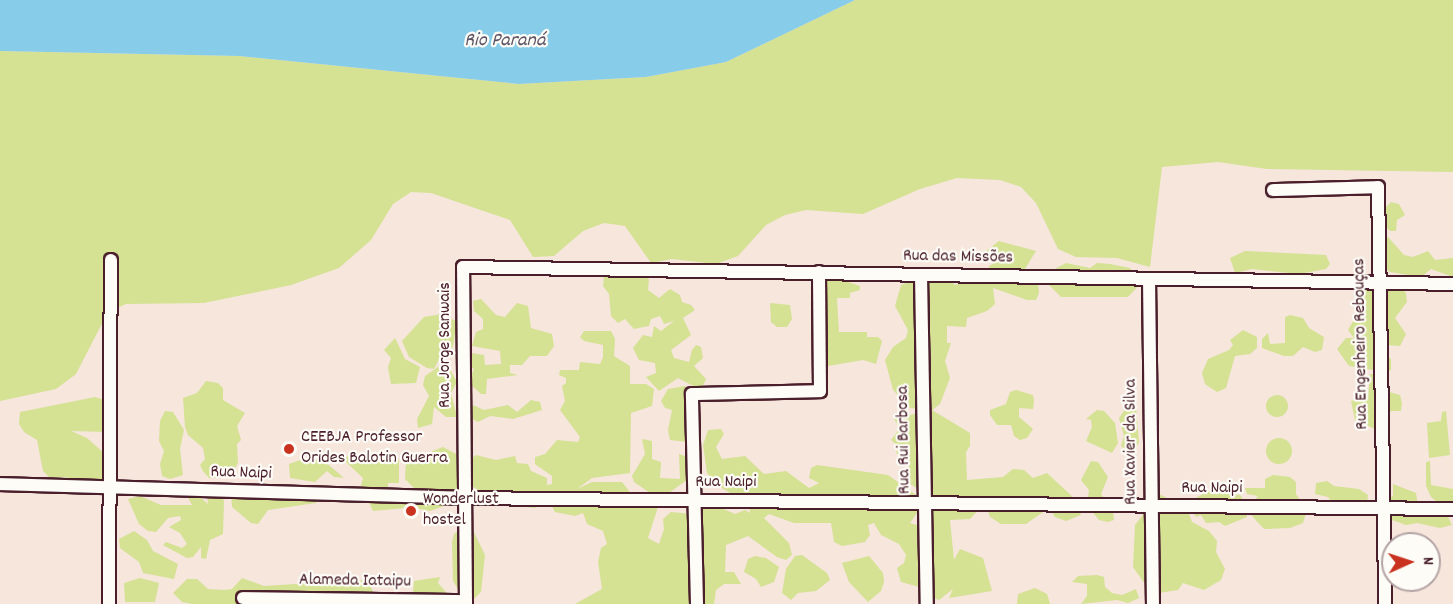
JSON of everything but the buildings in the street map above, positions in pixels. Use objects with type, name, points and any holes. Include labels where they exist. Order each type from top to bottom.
[{"type":"street","name":"Rua Engenheiro Rebouças","points":[[1273,190],[1378,188],[1384,604]]},
{"type":"street","points":[[109,604],[111,260]]},
{"type":"street","name":"Rua das Missões","points":[[463,267],[1453,284]]},
{"type":"street","name":"Rua Jorge Sanwais","points":[[463,267],[466,603]]},
{"type":"street","points":[[696,604],[692,394],[820,391],[819,272]]},
{"type":"street","name":"Rua Rui Barbosa","points":[[921,275],[927,604]]},
{"type":"street","name":"Rua Xavier da Silva","points":[[1149,279],[1150,507],[1153,604]]},
{"type":"street","name":"Rua Naipi","points":[[0,484],[465,498],[924,501],[1150,507],[1453,509]]},
{"type":"street","name":"Alameda Iataipu","points":[[243,598],[466,603]]},
{"type":"green space","points":[[855,0],[1453,0],[1453,172],[1267,169],[1218,162],[1162,167],[1150,267],[1117,258],[1076,257],[1058,249],[1036,203],[1021,187],[1000,180],[957,178],[920,189],[863,214],[806,210],[785,215],[766,225],[738,256],[716,264],[672,259],[651,263],[625,226],[604,223],[583,231],[554,256],[533,257],[510,220],[431,193],[411,192],[393,204],[371,240],[339,268],[291,285],[204,303],[126,304],[108,312],[76,374],[56,389],[0,401],[0,51],[239,56],[519,84],[646,77],[726,62]]},
{"type":"green space","points":[[1391,202],[1399,204],[1405,215],[1397,220],[1396,231],[1390,231],[1381,222],[1380,213]]},
{"type":"green space","points":[[1388,237],[1404,255],[1413,257],[1428,251],[1435,260],[1453,258],[1453,277],[1431,269],[1421,277],[1390,272],[1382,266],[1379,251],[1386,250],[1384,239]]},
{"type":"green space","points":[[999,241],[1036,251],[1023,272],[1038,282],[1039,293],[1036,300],[1027,300],[993,288],[995,304],[987,311],[967,318],[966,327],[947,326],[947,343],[951,343],[945,361],[950,378],[940,404],[932,410],[970,433],[970,446],[966,452],[967,480],[1003,477],[1013,469],[1024,470],[1033,478],[1047,473],[1075,499],[1081,515],[1066,521],[1055,517],[1049,508],[1026,524],[1001,524],[990,517],[985,503],[970,519],[950,520],[954,560],[960,549],[983,558],[992,591],[949,598],[953,589],[939,600],[932,597],[921,491],[906,481],[910,461],[896,453],[899,447],[891,440],[900,428],[894,419],[930,410],[910,408],[893,390],[885,360],[893,347],[906,338],[908,330],[895,306],[901,285],[912,281],[920,269],[926,268],[951,275],[954,285],[988,276],[989,266],[993,264],[986,251]]},
{"type":"green space","points":[[1245,251],[1326,255],[1330,264],[1326,269],[1299,274],[1252,269],[1235,273],[1230,258]]},
{"type":"green space","points":[[1066,263],[1090,268],[1097,263],[1130,268],[1141,283],[1128,297],[1061,297],[1045,281],[1051,271]]},
{"type":"green space","points":[[812,268],[848,276],[848,282],[860,286],[860,290],[850,293],[850,298],[837,298],[839,332],[867,332],[867,337],[878,337],[882,341],[876,364],[863,360],[828,366]]},
{"type":"green space","points":[[642,275],[649,279],[648,290],[659,298],[670,289],[680,295],[682,302],[691,305],[695,310],[683,318],[691,335],[671,350],[674,358],[689,362],[696,345],[701,347],[703,358],[694,366],[706,379],[701,390],[678,378],[659,391],[646,377],[656,373],[655,363],[639,360],[633,348],[643,335],[652,337],[654,326],[661,331],[674,321],[664,324],[660,316],[651,319],[649,326],[634,329],[625,319],[618,323],[611,316],[609,294],[603,286],[604,276]]},
{"type":"green space","points":[[1367,275],[1389,275],[1406,293],[1407,302],[1395,318],[1406,334],[1400,346],[1386,345],[1385,355],[1391,359],[1391,370],[1385,372],[1349,366],[1337,349],[1346,338],[1354,338],[1348,330],[1358,313],[1362,313],[1358,287]]},
{"type":"green space","points":[[481,299],[496,315],[505,317],[517,303],[528,306],[531,328],[552,334],[554,346],[547,356],[530,356],[522,365],[510,365],[510,373],[518,375],[487,379],[486,394],[481,394],[468,382],[474,369],[468,366],[471,353],[484,355],[485,365],[501,364],[500,351],[472,346],[476,332],[483,329],[483,319],[474,311],[473,301]]},
{"type":"green space","points":[[770,303],[790,305],[792,319],[787,327],[777,327],[771,322]]},
{"type":"green space","points":[[442,314],[462,324],[455,333],[453,347],[442,354],[434,369],[427,368],[409,357],[402,341],[424,317]]},
{"type":"green space","points":[[1290,315],[1303,318],[1309,328],[1324,337],[1322,350],[1315,352],[1303,347],[1293,356],[1284,356],[1262,348],[1262,339],[1268,333],[1270,344],[1285,343],[1285,317]]},
{"type":"green space","points":[[1243,330],[1257,337],[1257,348],[1250,354],[1235,356],[1226,388],[1217,392],[1205,384],[1202,373],[1208,359],[1229,350],[1233,345],[1230,340]]},
{"type":"green space","points":[[584,331],[611,331],[615,339],[614,356],[630,366],[630,384],[646,384],[654,389],[652,406],[631,413],[630,473],[592,478],[577,489],[592,482],[622,482],[630,492],[649,496],[658,507],[648,538],[659,544],[664,529],[663,519],[671,512],[692,514],[712,504],[735,514],[745,510],[750,513],[749,504],[720,487],[707,473],[703,445],[708,430],[721,429],[724,434],[716,447],[722,459],[745,456],[764,474],[786,471],[809,488],[819,483],[809,478],[811,468],[817,465],[888,475],[916,495],[919,510],[910,523],[917,525],[919,535],[919,587],[901,582],[897,568],[904,563],[906,555],[899,544],[881,535],[874,523],[868,525],[870,535],[865,542],[842,546],[834,542],[831,523],[794,523],[769,514],[764,518],[789,543],[792,555],[786,560],[777,557],[748,536],[726,545],[725,572],[734,572],[741,584],[724,584],[716,590],[714,604],[575,604],[602,589],[598,562],[601,548],[607,544],[603,531],[587,524],[583,513],[575,516],[555,512],[546,495],[535,508],[482,502],[478,490],[467,483],[448,494],[444,506],[430,511],[415,508],[419,493],[405,479],[406,461],[443,447],[458,455],[462,465],[476,455],[496,460],[515,456],[517,463],[528,464],[531,471],[547,478],[547,485],[552,484],[552,476],[535,464],[535,457],[545,454],[557,440],[578,442],[580,437],[560,410],[565,401],[562,386],[566,383],[566,378],[559,375],[560,370],[579,370],[580,362],[600,364],[603,357],[603,345],[584,341],[580,337]]},
{"type":"green space","points":[[395,338],[405,359],[420,367],[416,383],[391,384],[388,367],[391,358],[384,350]]},
{"type":"green space","points":[[441,365],[448,366],[457,382],[451,393],[457,417],[446,417],[434,407],[432,424],[418,428],[417,419],[429,396],[423,385],[425,376]]},
{"type":"green space","points":[[1370,374],[1378,374],[1386,391],[1400,395],[1402,403],[1401,411],[1391,411],[1377,430],[1355,420],[1351,401],[1368,397]]},
{"type":"green space","points":[[206,381],[218,383],[223,388],[223,400],[245,413],[237,426],[241,440],[237,444],[238,463],[229,478],[209,478],[200,465],[205,459],[203,448],[188,435],[185,427],[183,398],[197,393]]},
{"type":"green space","points":[[685,386],[690,391],[691,448],[687,450],[687,442],[670,440],[668,430],[672,410],[665,408],[661,401],[668,389]]},
{"type":"green space","points":[[1016,390],[1033,395],[1034,402],[1033,409],[1019,408],[1019,417],[1033,429],[1027,438],[1020,440],[1014,436],[1011,425],[997,425],[990,415],[990,410],[1006,404],[1010,392]]},
{"type":"green space","points":[[1277,395],[1285,398],[1288,406],[1285,414],[1277,417],[1269,414],[1266,406],[1269,398]]},
{"type":"green space","points":[[95,397],[105,400],[107,432],[71,431],[87,438],[105,454],[104,484],[64,477],[50,478],[43,471],[37,440],[24,432],[19,424],[20,412]]},
{"type":"green space","points":[[531,400],[540,402],[542,410],[513,419],[490,416],[478,422],[467,416],[473,405],[484,410],[508,405],[517,412]]},
{"type":"green space","points":[[1136,407],[1139,442],[1136,449],[1125,449],[1121,446],[1124,436],[1119,418],[1126,408]]},
{"type":"green space","points":[[1097,410],[1104,411],[1115,423],[1118,443],[1112,453],[1086,441],[1092,427],[1091,420],[1086,419]]},
{"type":"green space","points":[[165,411],[173,412],[184,430],[180,449],[183,475],[170,479],[162,476],[160,464],[164,451],[159,441],[160,421]]},
{"type":"green space","points":[[1446,411],[1450,455],[1429,458],[1427,423],[1441,421],[1442,412]]},
{"type":"green space","points":[[1279,438],[1288,442],[1292,451],[1288,460],[1279,464],[1270,460],[1266,451],[1270,442]]},
{"type":"green space","points":[[642,439],[652,441],[652,459],[661,462],[660,478],[680,479],[679,454],[691,458],[691,477],[666,495],[650,493],[634,482],[632,476],[645,454]]},
{"type":"green space","points":[[353,454],[366,463],[387,457],[399,459],[399,483],[388,483],[388,489],[409,502],[406,508],[373,511],[361,485],[363,478],[346,462],[346,457]]},
{"type":"green space","points":[[303,459],[323,460],[344,478],[334,477],[327,471],[315,482],[290,478],[289,464]]},
{"type":"green space","points":[[1091,461],[1098,462],[1108,477],[1101,494],[1113,512],[1114,520],[1108,522],[1099,520],[1087,505],[1089,490],[1081,480]]},
{"type":"green space","points":[[1430,461],[1431,485],[1453,489],[1453,506],[1442,506],[1431,497],[1426,486],[1426,462]]},
{"type":"green space","points":[[1273,475],[1290,477],[1296,482],[1296,494],[1307,510],[1303,523],[1290,528],[1264,529],[1252,516],[1250,507],[1258,496],[1247,494],[1245,488],[1265,488],[1265,479]]},
{"type":"green space","points":[[1327,481],[1334,486],[1359,489],[1368,495],[1367,504],[1332,503],[1328,497],[1315,494],[1316,483]]},
{"type":"green space","points":[[1393,484],[1416,493],[1418,505],[1445,510],[1452,525],[1440,528],[1417,523],[1406,525],[1392,520],[1393,509],[1387,500],[1393,496]]},
{"type":"green space","points":[[252,485],[316,496],[316,503],[268,510],[258,524],[251,523],[232,507],[231,493]]},
{"type":"green space","points":[[1208,491],[1240,495],[1247,506],[1247,517],[1225,526],[1219,522],[1206,523],[1201,515],[1196,517],[1187,503]]},
{"type":"green space","points":[[185,492],[194,492],[208,504],[207,495],[222,496],[224,501],[223,534],[210,540],[206,559],[201,558],[201,547],[193,557],[187,558],[163,545],[166,542],[182,548],[187,544],[180,533],[169,527],[181,520],[180,516],[168,518],[156,532],[148,531],[139,524],[128,499],[140,496],[161,505],[192,505]]},
{"type":"green space","points":[[1159,494],[1187,508],[1192,522],[1209,531],[1217,541],[1216,552],[1225,569],[1221,580],[1204,590],[1183,583],[1178,590],[1152,594],[1133,567],[1135,525]]},
{"type":"green space","points":[[461,529],[473,530],[485,555],[481,592],[474,599],[460,593],[453,581],[452,542],[454,534]]},
{"type":"green space","points":[[134,531],[147,540],[153,551],[178,564],[174,579],[143,573],[139,562],[120,548],[119,539]]},
{"type":"green space","points":[[802,555],[827,573],[830,580],[816,591],[798,593],[791,600],[782,593],[786,569],[795,556]]},
{"type":"green space","points":[[755,556],[766,558],[779,567],[774,582],[761,587],[756,579],[744,572],[748,559]]},
{"type":"green space","points":[[869,556],[883,573],[884,582],[881,591],[868,602],[849,582],[842,563]]},
{"type":"green space","points":[[1078,576],[1104,577],[1105,587],[1112,593],[1122,595],[1136,589],[1139,598],[1128,603],[1117,600],[1081,604],[1087,596],[1087,584],[1072,582]]},
{"type":"green space","points":[[440,577],[438,583],[452,599],[417,597],[413,592],[414,581]]},
{"type":"green space","points":[[140,578],[159,583],[155,602],[125,602],[124,583]]},
{"type":"green space","points":[[242,578],[264,586],[360,580],[368,582],[375,595],[329,604],[192,604],[182,602],[173,593],[187,579],[197,579],[208,589],[224,590],[232,589]]},
{"type":"green space","points":[[1035,588],[1047,594],[1050,604],[1017,604],[1018,594]]},
{"type":"water","name":"Rio Paraná","points":[[0,0],[855,0],[726,62],[646,77],[519,84],[239,56],[0,51]]},
{"type":"place","name":"CEEBJA Professor Orides Balotin Guerra","points":[[289,449]]},
{"type":"place","name":"Wonderlust hostel","points":[[411,511]]}]
